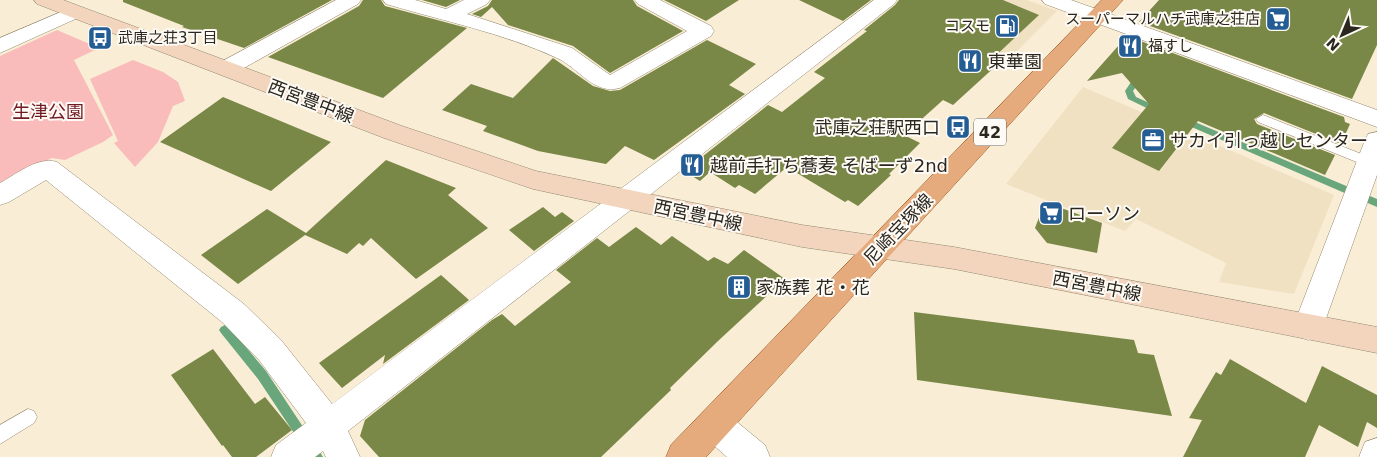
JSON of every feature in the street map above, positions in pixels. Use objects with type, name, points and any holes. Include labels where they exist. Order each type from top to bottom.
[{"type":"main road","name":"西宮豊中線","points":[[44,0],[393,132],[533,180],[802,236],[963,260],[1377,340]]},
{"type":"main road","name":"尼崎宝塚線","points":[[683,457],[1106,8]]},
{"type":"street","points":[[227,68],[351,0]]},
{"type":"street","points":[[392,0],[525,39],[567,54],[604,82],[612,84],[703,30],[645,0]]},
{"type":"street","points":[[448,16],[480,0]]},
{"type":"street","points":[[308,442],[887,0]]},
{"type":"street","points":[[1052,0],[1106,8],[1377,119]]},
{"type":"street","points":[[0,46],[76,12]]},
{"type":"street","points":[[1308,327],[1373,151]]},
{"type":"street","points":[[0,195],[48,168],[233,313],[270,350],[308,442],[342,457]]},
{"type":"street","points":[[714,424],[753,457]]},
{"type":"lane","points":[[1263,118],[1373,151]]},
{"type":"lane","points":[[0,434],[28,417]]},
{"type":"shaded area","name":"コスモ","points":[[1001,0],[1027,0],[1057,11],[1005,63],[955,40]]},
{"type":"shaded area","points":[[1083,87],[1334,195],[1294,294],[1219,282],[1226,263],[1136,219],[1125,231],[1006,184]]},
{"type":"green space","name":"生津公園","points":[[57,30],[99,48],[74,60],[113,135],[103,142],[65,160],[52,158],[0,183],[0,56]]},
{"type":"green space","points":[[133,60],[163,72],[178,82],[185,101],[173,106],[158,142],[135,167],[114,143],[118,141],[90,79]]},
{"type":"building","points":[[123,0],[332,0],[244,48],[182,27],[184,26],[123,2]]},
{"type":"building","points":[[363,0],[381,0],[385,6],[467,28],[383,98],[268,57],[359,6]]},
{"type":"building","points":[[422,0],[460,0],[446,7]]},
{"type":"building","points":[[492,0],[633,0],[637,6],[683,31],[610,73],[573,46],[508,25],[492,7],[481,17],[472,14],[488,6]]},
{"type":"building","points":[[664,0],[739,0],[706,21]]},
{"type":"building","points":[[799,0],[871,0],[843,21]]},
{"type":"building","points":[[899,0],[1003,0],[1039,15],[990,61],[998,64],[953,105],[943,100],[904,135],[920,143],[889,174],[891,175],[858,206],[848,200],[845,202],[787,167],[755,194],[739,185],[735,188],[710,172],[700,181],[684,171],[768,105],[782,112],[825,78],[814,72],[867,31],[864,30]]},
{"type":"building","points":[[1159,0],[1377,0],[1377,45],[1352,99],[1139,22]]},
{"type":"building","points":[[1127,36],[1344,117],[1345,122],[1350,124],[1341,144],[1264,113],[1254,119],[1257,124],[1335,155],[1325,175],[1198,121],[1159,171],[1112,148],[1149,104],[1122,73],[1087,81]]},
{"type":"building","points":[[707,40],[756,64],[729,85],[745,94],[654,160],[625,146],[606,164],[538,151],[483,131],[487,126],[442,110],[471,84],[513,98],[553,58],[593,86],[610,91],[620,90]]},
{"type":"building","points":[[223,97],[331,142],[271,191],[160,142]]},
{"type":"building","points":[[386,160],[456,188],[448,195],[488,228],[416,279],[371,238],[363,246],[359,243],[347,254],[305,235],[238,284],[201,255],[267,209],[306,233]]},
{"type":"building","points":[[1045,202],[1102,223],[1097,253],[1047,243],[1035,228]]},
{"type":"building","points":[[543,207],[555,217],[562,212],[574,221],[534,251],[509,230]]},
{"type":"building","points":[[636,227],[661,245],[672,236],[708,261],[714,257],[728,264],[744,250],[785,279],[718,341],[670,388],[671,390],[601,457],[379,457],[360,436],[365,420],[492,320],[502,314],[515,326],[571,282],[556,270],[597,238],[609,247]]},
{"type":"building","points":[[441,275],[469,300],[383,364],[385,355],[342,388],[319,363]]},
{"type":"building","points":[[914,312],[1134,340],[1138,353],[1154,355],[1172,416],[917,380]]},
{"type":"building","points":[[213,349],[255,404],[265,397],[292,430],[256,457],[232,457],[171,375]]},
{"type":"building","points":[[1230,359],[1306,403],[1322,366],[1377,395],[1377,428],[1367,422],[1358,447],[1319,425],[1305,457],[1183,457],[1202,420],[1189,418],[1216,372],[1221,375]]},
{"type":"waterway","points":[[1140,75],[1129,91],[1132,99],[1160,111]]},
{"type":"waterway","points":[[1183,120],[1377,203]]},
{"type":"waterway","points":[[225,330],[262,375],[317,457]]},
{"type":"place","name":"スーパーマルハチ武庫之荘店","points":[[1278,19]]},
{"type":"place","name":"コスモ","points":[[1007,26]]},
{"type":"place","name":"武庫之荘3丁目","points":[[100,38]]},
{"type":"place","name":"福すし","points":[[1130,46]]},
{"type":"place","name":"東華園","points":[[970,61]]},
{"type":"place","name":"武庫之荘駅西口","points":[[958,127]]},
{"type":"place","name":"サカイ引っ越しセンター","points":[[1153,140]]},
{"type":"place","name":"越前手打ち蕎麦 そばーず2nd","points":[[692,165]]},
{"type":"place","name":"ローソン","points":[[1051,213]]},
{"type":"place","name":"家族葬 花・花","points":[[739,287]]}]
